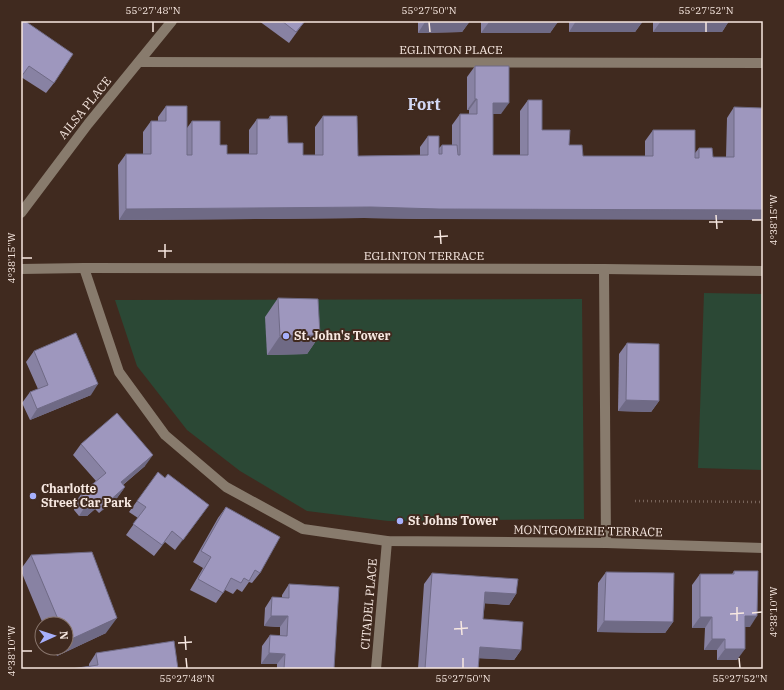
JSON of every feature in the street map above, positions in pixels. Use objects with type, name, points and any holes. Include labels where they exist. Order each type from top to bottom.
[{"type":"street","name":"AILSA PLACE","points":[[21,213],[88,124],[172,21]]},
{"type":"street","name":"EGLINTON PLACE","points":[[139,62],[763,63]]},
{"type":"street","name":"MONTGOMERIE TERRACE","points":[[84,268],[119,372],[165,435],[226,487],[303,529],[388,541],[606,543],[763,548]]},
{"type":"street","name":"EGLINTON TERRACE","points":[[21,269],[604,269],[763,271]]},
{"type":"street","points":[[604,269],[606,543]]},
{"type":"street","name":"CITADEL PLACE","points":[[376,669],[388,541]]},
{"type":"path","points":[[635,501],[763,502]]},
{"type":"green space","points":[[704,293],[763,294],[763,470],[698,468]]},
{"type":"green space","points":[[582,299],[584,519],[388,521],[307,511],[240,471],[187,430],[137,366],[115,300]]},
{"type":"building","points":[[21,21],[25,21],[73,54],[54,83],[29,66],[21,77]]},
{"type":"building","points":[[282,21],[305,21],[296,32]]},
{"type":"building","points":[[425,21],[470,21],[425,22]]},
{"type":"building","points":[[558,21],[558,22],[489,22]]},
{"type":"building","points":[[475,66],[509,66],[509,103],[493,103],[493,155],[528,155],[528,100],[542,100],[542,130],[570,130],[569,145],[582,145],[583,156],[653,156],[653,130],[695,130],[695,158],[699,158],[699,148],[712,148],[713,157],[734,157],[734,107],[762,108],[763,210],[439,209],[371,207],[126,209],[126,154],[151,154],[151,121],[166,121],[166,106],[187,106],[187,155],[192,155],[192,121],[220,121],[220,145],[227,145],[227,154],[257,154],[257,119],[270,119],[270,116],[287,116],[288,143],[303,143],[303,155],[323,155],[323,116],[357,116],[358,156],[428,155],[428,136],[439,136],[439,154],[442,154],[442,145],[457,145],[458,155],[460,155],[460,114],[477,114],[477,99],[475,99]]},
{"type":"building","points":[[278,298],[318,299],[320,335],[280,336]]},
{"type":"building","points":[[76,333],[98,384],[37,409],[30,392],[48,385],[34,351]]},
{"type":"building","points":[[627,343],[659,344],[659,401],[626,400]]},
{"type":"building","points":[[117,413],[153,455],[121,482],[125,487],[107,503],[103,498],[94,505],[86,505],[82,499],[82,493],[106,473],[81,444]]},
{"type":"building","points":[[158,472],[165,478],[168,474],[209,505],[183,540],[172,531],[162,545],[133,524],[146,507],[137,501]]},
{"type":"building","points":[[226,507],[280,537],[260,573],[255,570],[249,581],[244,578],[241,583],[231,578],[223,593],[198,579],[211,557],[201,551]]},
{"type":"building","points":[[92,552],[117,618],[74,638],[74,616],[57,616],[31,555]]},
{"type":"building","points":[[734,571],[758,571],[757,616],[745,616],[745,649],[725,649],[725,639],[712,639],[712,617],[700,617],[700,574],[734,574]]},
{"type":"building","points":[[606,572],[674,573],[673,622],[604,621]]},
{"type":"building","points":[[432,573],[518,579],[516,594],[485,592],[483,619],[523,622],[521,650],[480,647],[478,669],[425,669]]},
{"type":"building","points":[[289,584],[339,587],[334,669],[284,669],[285,654],[269,653],[270,635],[287,636],[288,616],[271,616],[272,597],[289,598]]},
{"type":"building","points":[[174,641],[178,669],[71,669],[98,665],[96,653]]},
{"type":"place","name":"St. John's Tower","points":[[286,336]]},
{"type":"place","name":"Charlotte Street Car Park","points":[[33,496]]},
{"type":"place","name":"St Johns Tower","points":[[400,521]]},
{"type":"district","name":"Fort","points":[[424,104]]}]
